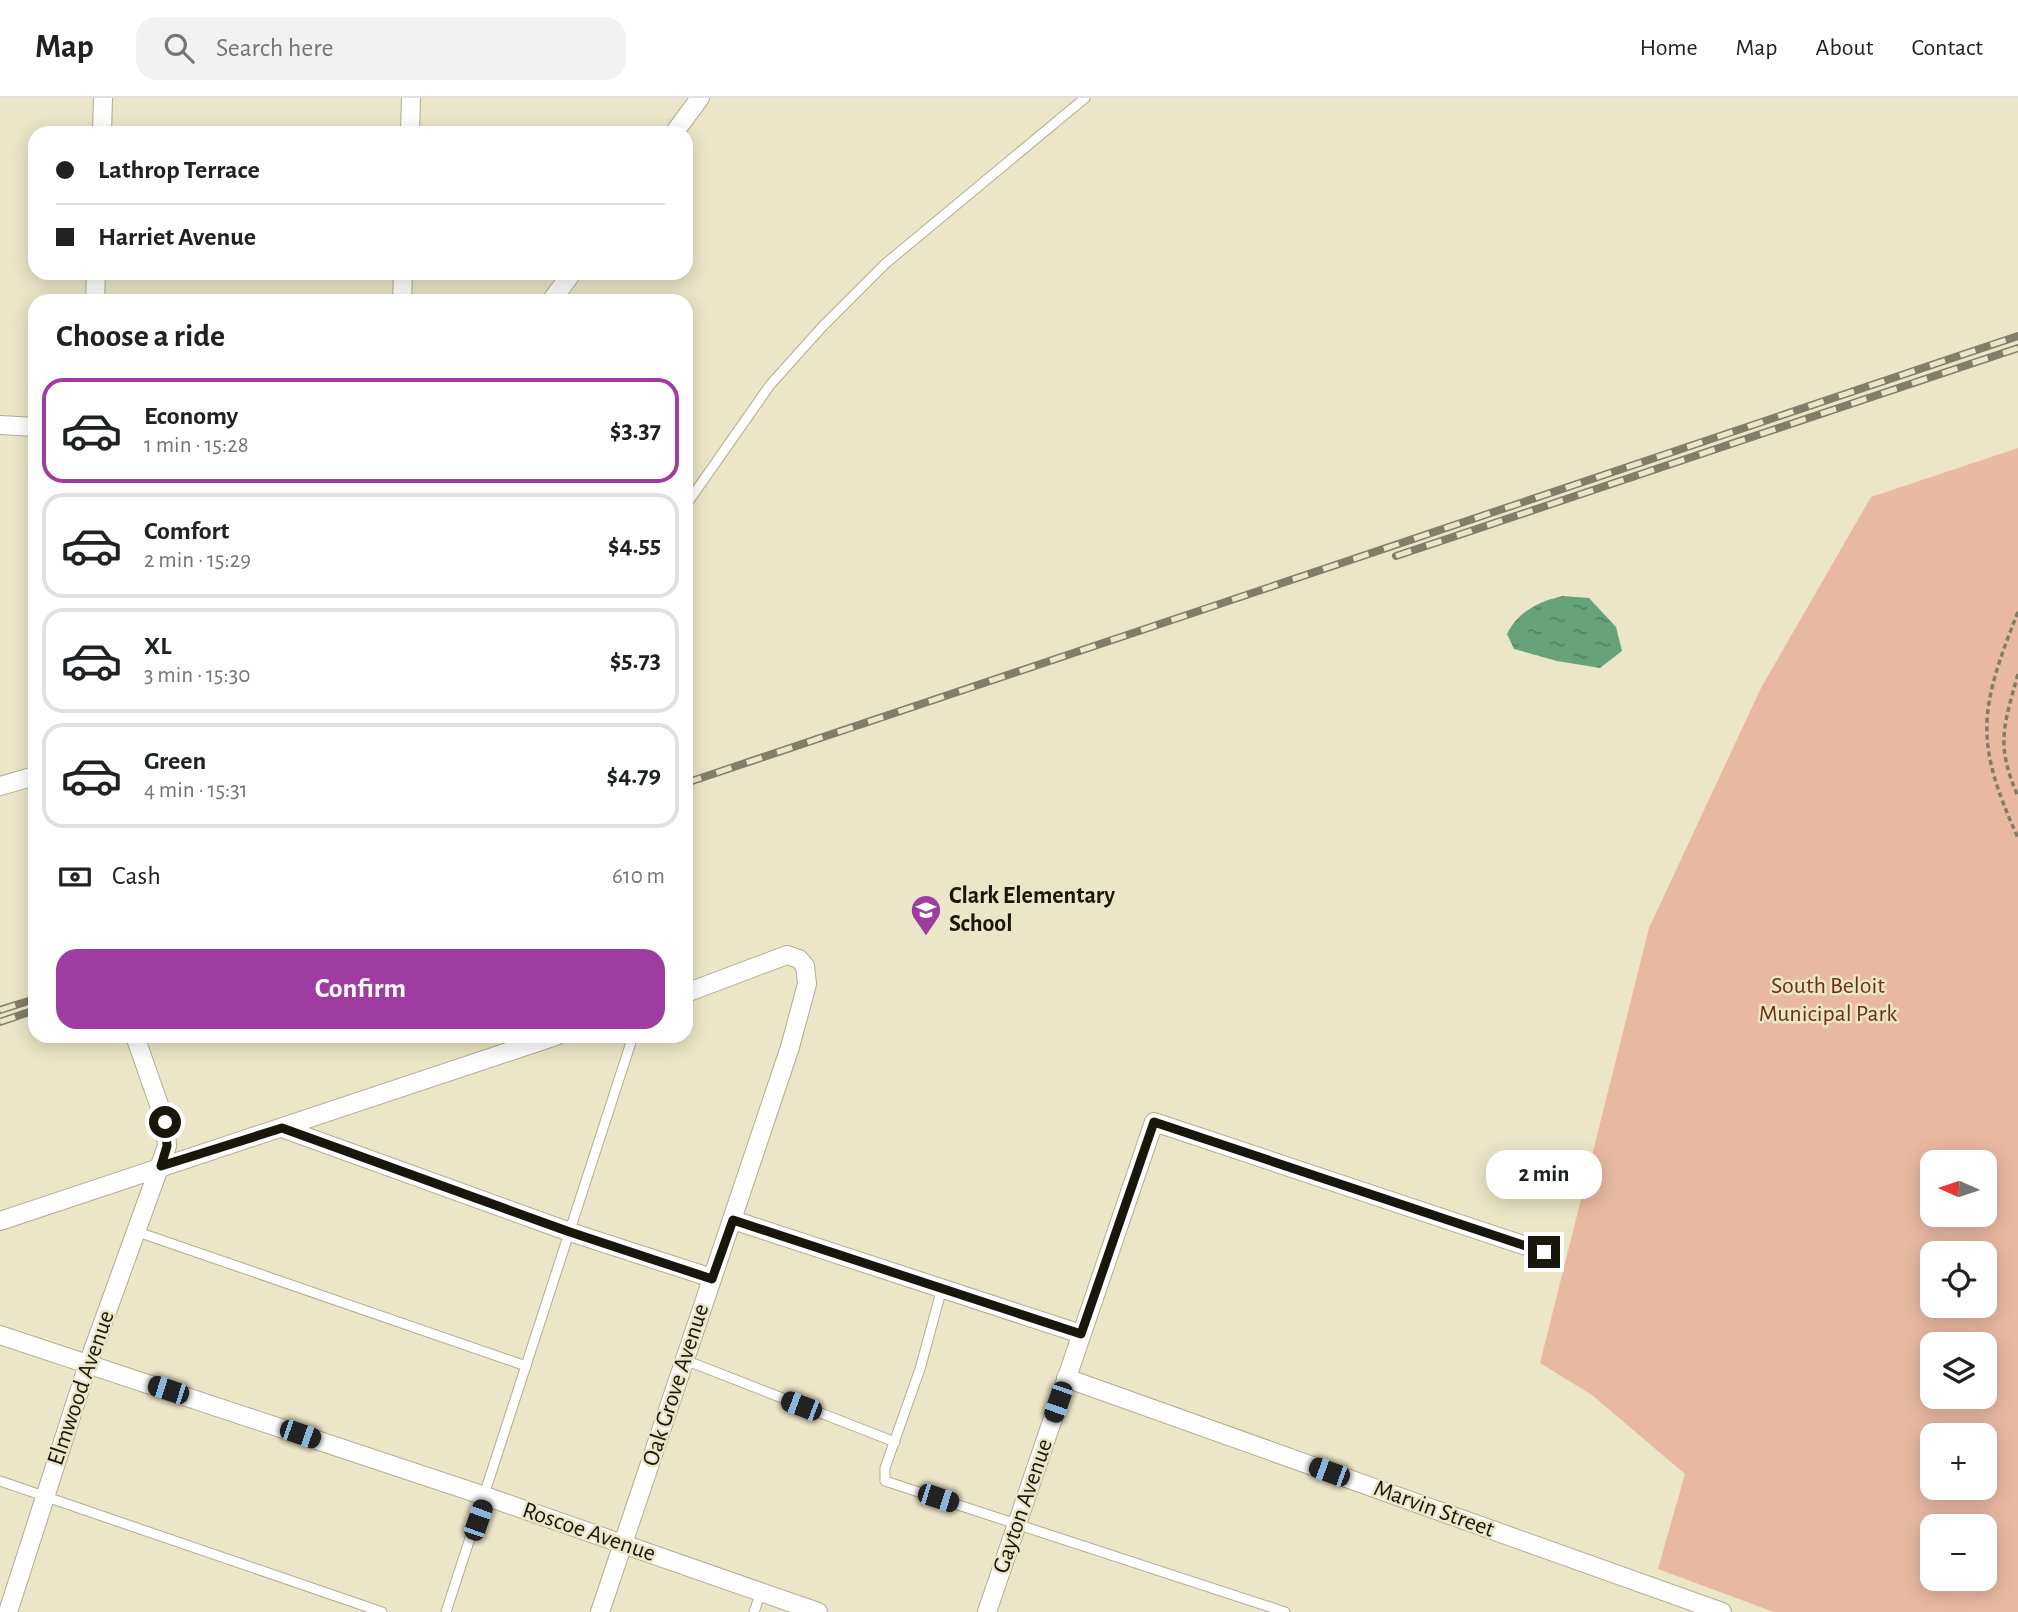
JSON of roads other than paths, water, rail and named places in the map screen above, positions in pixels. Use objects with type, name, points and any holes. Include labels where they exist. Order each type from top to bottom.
[{"type":"street","points":[[102,126],[103,98]]},
{"type":"street","points":[[410,126],[411,98]]},
{"type":"street","points":[[679,126],[700,98]]},
{"type":"street","points":[[0,425],[28,427]]},
{"type":"street","points":[[0,786],[28,777]]},
{"type":"street","name":"Oak Grove Avenue","points":[[600,1612],[790,1047],[807,984],[805,966],[799,959],[788,955],[693,990]]},
{"type":"street","name":"Elmwood Avenue","points":[[8,1612],[88,1364],[161,1166],[168,1134],[137,1043]]},
{"type":"street","points":[[0,1221],[535,1043]]},
{"type":"street","name":"Gayton Avenue","points":[[987,1612],[1154,1122],[1544,1252]]},
{"type":"street","points":[[282,1128],[567,1231],[712,1279]]},
{"type":"street","points":[[733,1220],[1081,1334]]},
{"type":"street","name":"Roscoe Avenue","points":[[0,1335],[485,1496],[818,1612]]},
{"type":"street","name":"Marvin Street","points":[[1066,1378],[1722,1612]]},
{"type":"lane","points":[[693,495],[770,385],[885,264],[1085,98]]},
{"type":"lane","points":[[446,1612],[567,1231],[631,1043]]},
{"type":"lane","points":[[135,1231],[526,1366]]},
{"type":"lane","points":[[942,1288],[920,1369],[886,1468],[885,1481],[1285,1612]]},
{"type":"lane","points":[[685,1360],[895,1442]]},
{"type":"lane","points":[[0,1481],[382,1612]]},
{"type":"lane","points":[[754,1612],[761,1592]]},
{"type":"water","points":[[1563,596],[1589,598],[1616,627],[1622,651],[1600,668],[1557,661],[1514,649],[1507,634],[1517,619],[1538,604]]},
{"type":"railway","points":[[693,781],[2018,336]]},
{"type":"railway","points":[[1396,556],[2018,348]]},
{"type":"railway","points":[[0,1010],[28,1001]]},
{"type":"railway","points":[[0,1022],[28,1012]]},
{"type":"place","name":"Clark Elementary School","points":[[926,937]]},
{"type":"park label","name":"South Beloit Municipal Park","points":[[1828,1000]]}]
